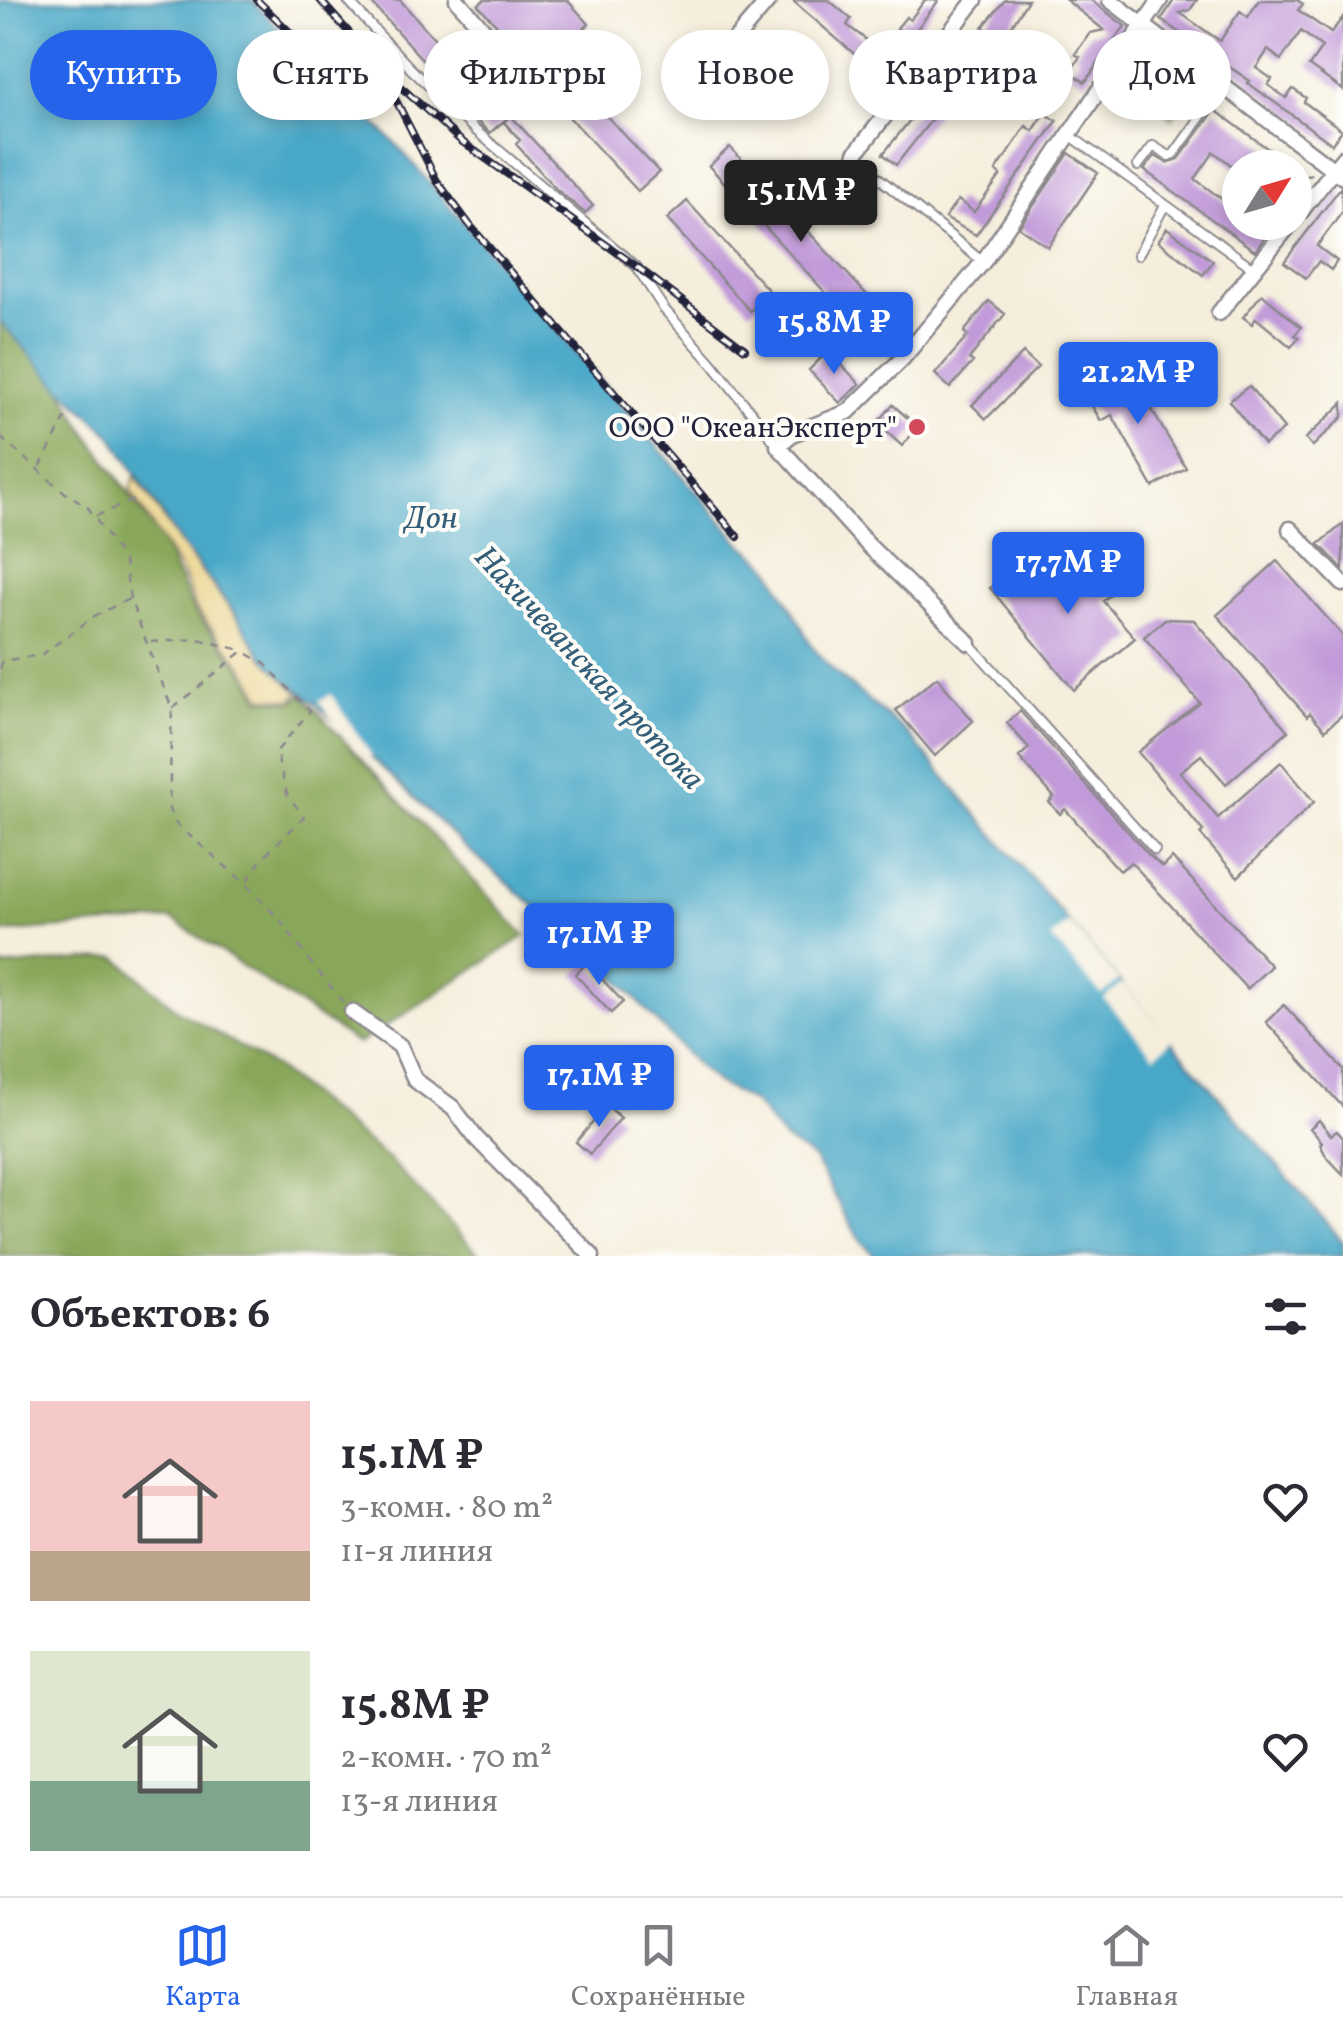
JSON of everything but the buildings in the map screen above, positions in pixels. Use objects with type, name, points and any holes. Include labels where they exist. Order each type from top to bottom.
[{"type":"street","points":[[457,0],[484,30]]},
{"type":"street","points":[[743,30],[769,0]]},
{"type":"street","points":[[856,153],[975,0]]},
{"type":"street","points":[[1110,0],[1148,30]]},
{"type":"street","points":[[969,644],[868,545],[778,446],[792,434],[848,412],[902,358],[983,262],[1160,0]]},
{"type":"street","points":[[1231,92],[1340,168],[1312,200]]},
{"type":"street","points":[[1220,313],[1278,240]]},
{"type":"street","points":[[1290,529],[1343,584]]},
{"type":"street","points":[[352,1012],[400,1046],[415,1080],[453,1108],[476,1138],[592,1256]]},
{"type":"lane","points":[[347,0],[474,129],[636,266],[664,309],[778,446]]},
{"type":"lane","points":[[1138,166],[1153,146],[1169,156],[1174,154],[1198,120]]},
{"type":"lane","points":[[1071,136],[1254,270]]},
{"type":"lane","points":[[856,153],[876,175],[983,262]]},
{"type":"lane","points":[[1138,255],[1165,204]]},
{"type":"lane","points":[[969,644],[1155,850]]},
{"type":"path","points":[[40,469],[66,417]]},
{"type":"path","points":[[0,436],[64,492],[87,506],[124,561],[130,599],[172,709],[169,810],[177,825],[246,883],[282,921],[352,1012]]},
{"type":"path","points":[[94,517],[139,498]]},
{"type":"path","points":[[0,669],[2,661],[41,655],[96,615],[130,599]]},
{"type":"path","points":[[148,642],[198,640],[243,650],[265,664],[310,711],[276,752],[287,794],[304,817],[262,858],[246,883]]},
{"type":"path","points":[[172,709],[243,650]]},
{"type":"green space","points":[[0,321],[60,387],[161,540],[194,611],[247,675],[260,699],[293,702],[302,695],[525,936],[358,1044],[172,919],[0,933]]},
{"type":"green space","points":[[116,957],[176,1009],[276,1068],[387,1158],[481,1256],[0,1256],[0,967]]},
{"type":"sand","points":[[135,476],[280,675],[299,693],[292,700],[262,697],[248,673],[196,609],[183,575],[130,490]]},
{"type":"water","name":"Дон","points":[[0,0],[251,0],[281,30],[237,30],[237,120],[372,120],[396,144],[740,542],[769,566],[813,648],[837,674],[906,732],[1343,1242],[1343,1256],[875,1256],[859,1239],[814,1159],[784,1139],[754,1103],[717,1083],[698,1066],[607,968],[462,844],[314,702],[280,675],[179,541],[111,435],[60,387],[0,321]]},
{"type":"pier","points":[[331,694],[372,756],[368,759],[343,736],[319,701]]},
{"type":"pier","points":[[1069,922],[1119,980],[1102,995],[1051,938]]},
{"type":"pier","points":[[1122,983],[1172,1040],[1154,1056],[1104,999]]},
{"type":"railway","points":[[257,0],[288,30]]},
{"type":"railway","points":[[320,0],[378,65],[437,181],[469,224],[738,537]]},
{"type":"railway","points":[[404,90],[461,141],[745,349]]},
{"type":"place","name":"ООО \"ОкеанЭксперт\"","points":[[917,427]]},
{"type":"water label","name":"Нахичеванская протока","points":[[590,667]]}]
